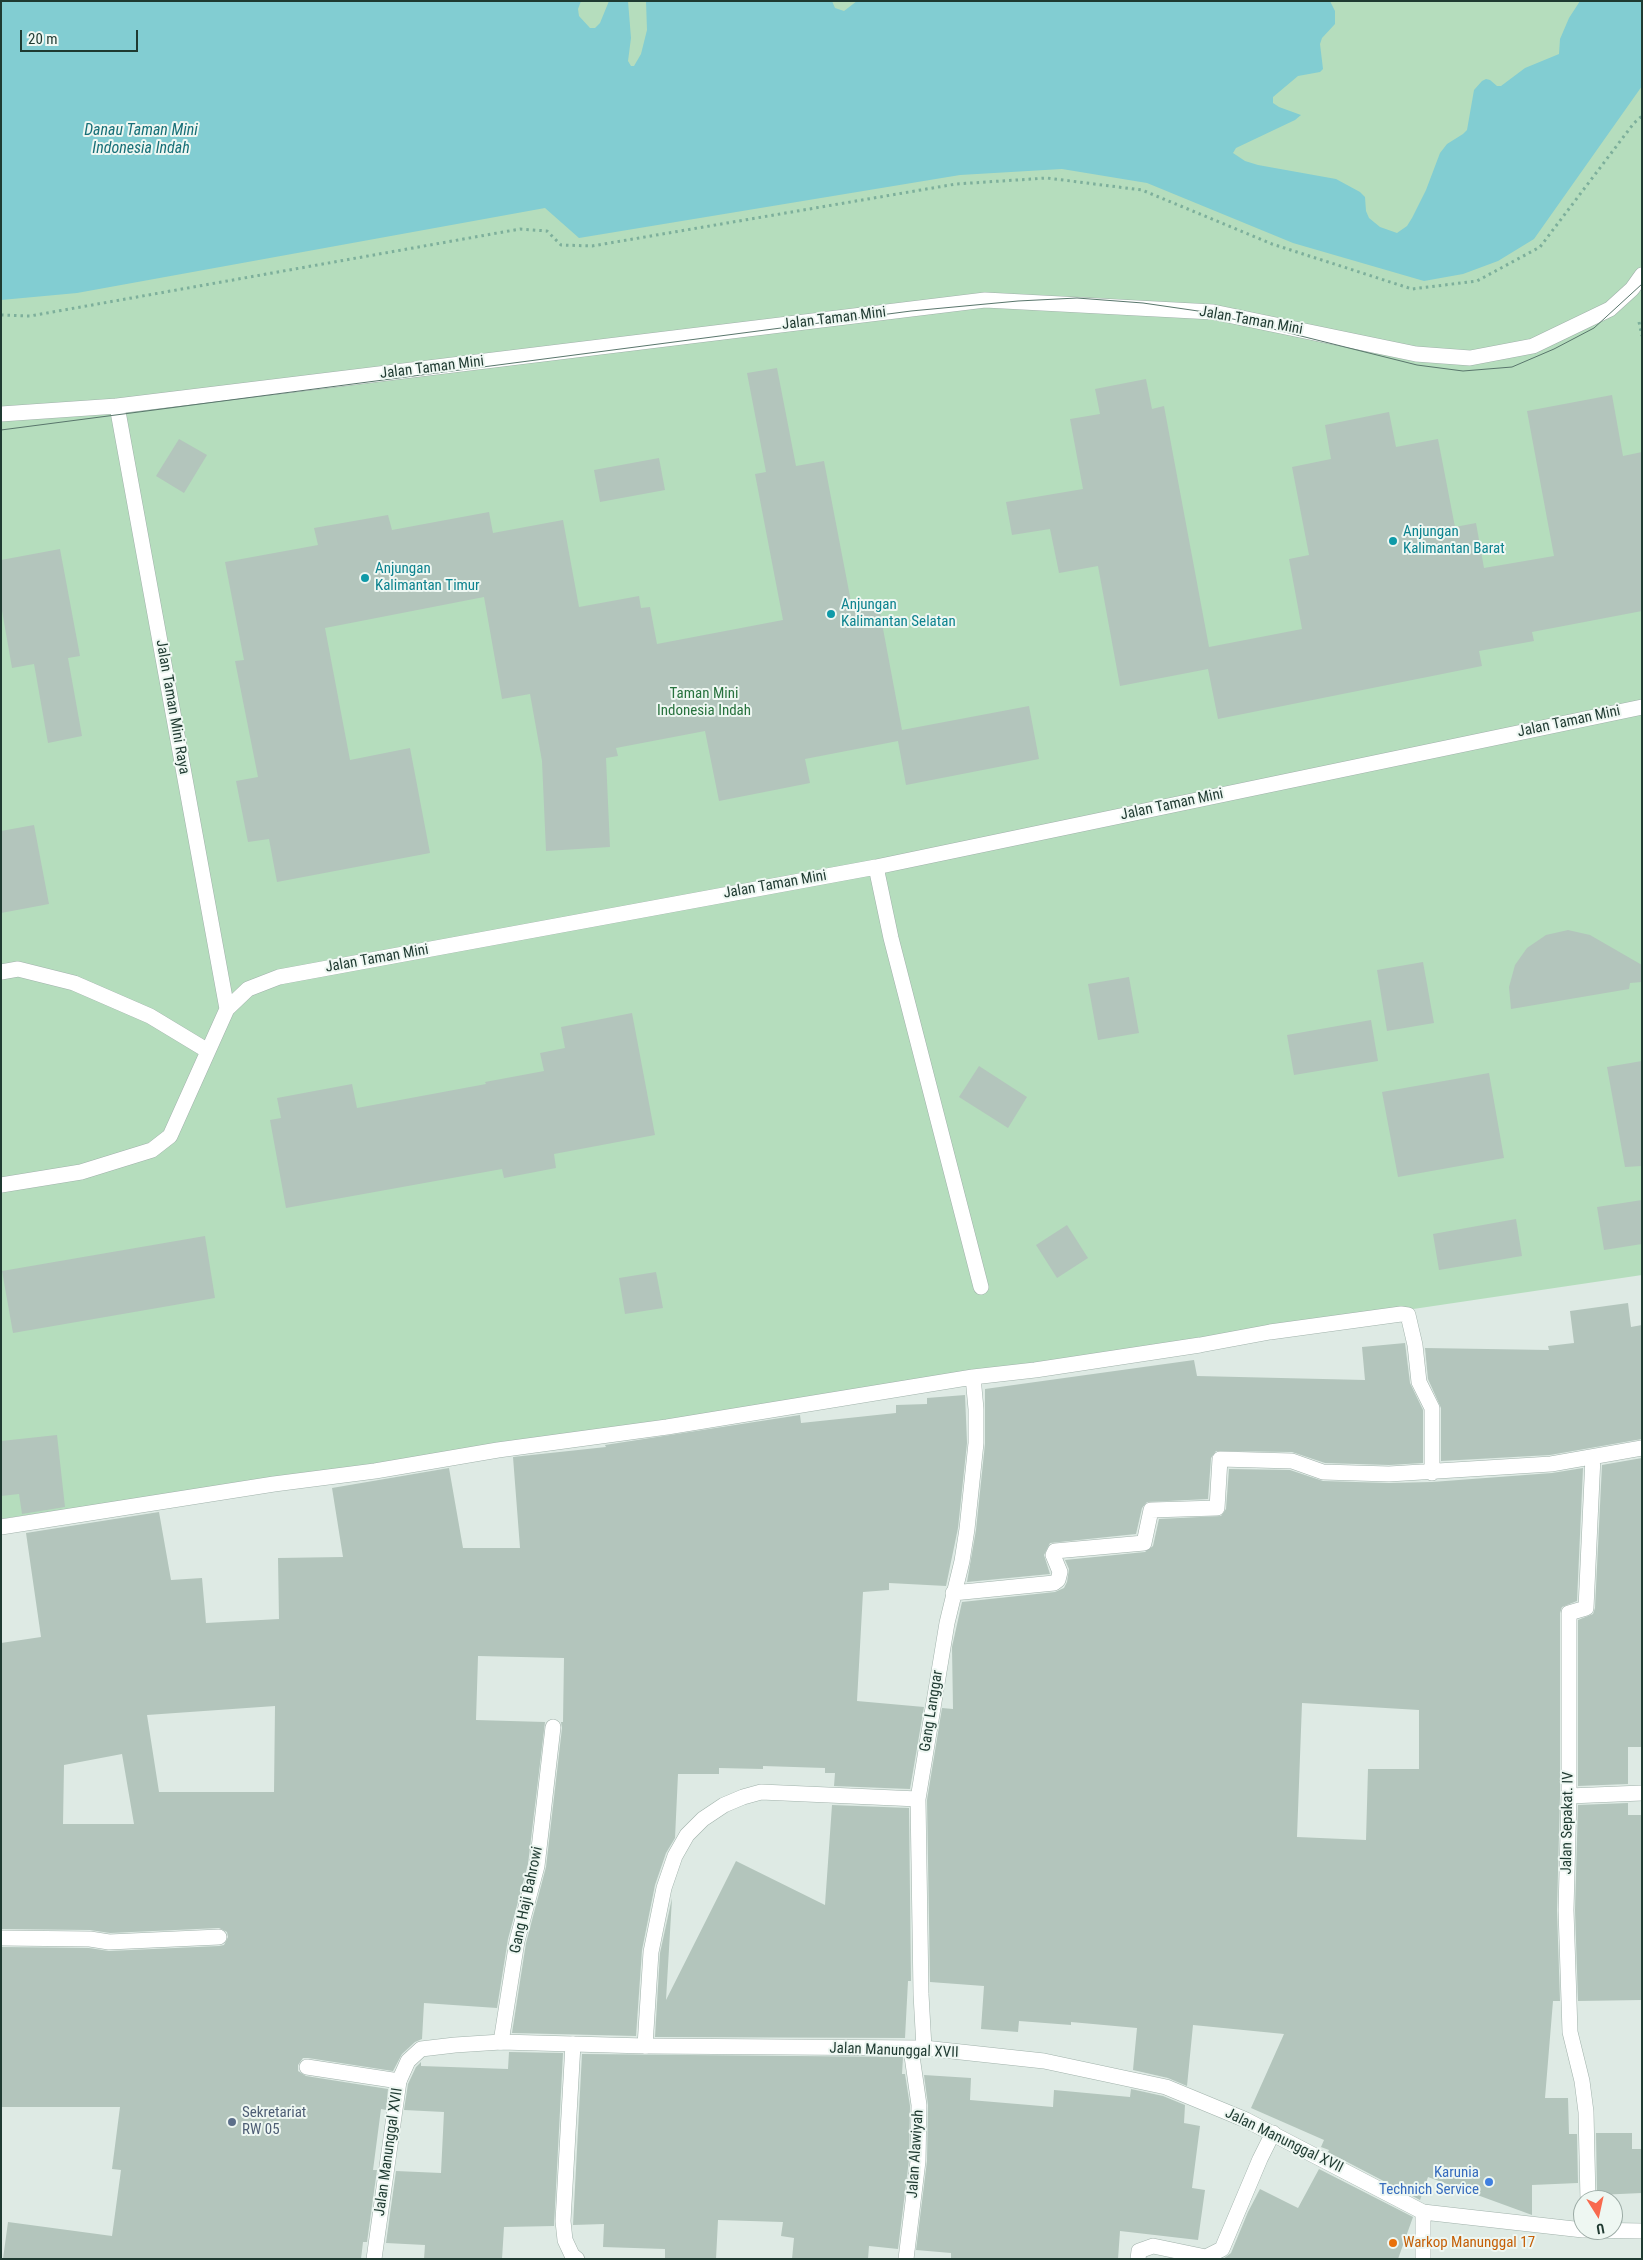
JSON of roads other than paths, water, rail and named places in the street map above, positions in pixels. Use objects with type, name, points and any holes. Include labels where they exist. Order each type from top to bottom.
[{"type":"street","name":"Jalan Taman Mini","points":[[1,414],[117,406],[985,300],[1213,312],[1416,354],[1470,358],[1533,346],[1602,313],[1610,309],[1632,289],[1642,275]]},
{"type":"street","name":"Jalan Taman Mini Raya","points":[[117,406],[227,1009]]},
{"type":"street","name":"Jalan Taman Mini","points":[[1,1185],[81,1172],[152,1150],[170,1136],[227,1009],[248,989],[279,977],[876,867],[1642,707]]},
{"type":"street","points":[[876,867],[892,938],[982,1287]]},
{"type":"street","points":[[1,972],[18,969],[74,983],[150,1016],[208,1051]]},
{"type":"street","points":[[1,1527],[274,1484],[375,1471],[498,1450],[676,1426],[974,1377],[1192,1347],[1324,1324],[1401,1314],[1408,1315],[1416,1345],[1419,1382],[1432,1408],[1432,1473]]},
{"type":"street","name":"Gang Langgar","points":[[918,2049],[921,1994],[918,1799],[938,1670],[953,1593],[962,1561],[974,1459],[976,1409],[974,1377]]},
{"type":"street","points":[[953,1593],[1054,1583],[1058,1580],[1060,1572],[1053,1555],[1055,1551],[1144,1543],[1151,1510],[1217,1508],[1220,1459],[1292,1461],[1323,1472],[1432,1473],[1551,1464],[1642,1448]]},
{"type":"street","name":"Jalan Sepakat. IV","points":[[1588,2190],[1586,2112],[1582,2081],[1570,2032],[1566,1910],[1569,1796],[1569,1613],[1586,1608],[1593,1457]]},
{"type":"street","name":"Gang Haji Bahrowi","points":[[501,2042],[517,1941],[537,1866],[553,1728]]},
{"type":"street","points":[[645,2046],[651,1952],[664,1888],[675,1856],[683,1842],[703,1819],[724,1805],[761,1792],[918,1799]]},
{"type":"street","points":[[1569,1796],[1642,1793]]},
{"type":"street","points":[[1,1938],[109,1942],[219,1937]]},
{"type":"street","name":"Jalan Manunggal XVII","points":[[374,2259],[399,2081],[408,2062],[421,2049],[455,2044],[501,2042],[645,2046],[918,2049],[1044,2061],[1166,2086],[1273,2133],[1423,2212],[1573,2229]]},
{"type":"street","points":[[573,2044],[563,2221],[565,2240],[572,2255],[577,2259]]},
{"type":"street","name":"Jalan Alawiyah","points":[[906,2259],[918,2152],[918,2049]]},
{"type":"street","points":[[307,2067],[399,2081]]},
{"type":"street","points":[[1138,2259],[1139,2252],[1153,2246],[1206,2257],[1222,2249],[1273,2133]]},
{"type":"street","points":[[1422,2259],[1423,2212]]},
{"type":"street","name":"Jalan Manunggal XVII","points":[[1623,2231],[1642,2231]]},
{"type":"water","name":"Danau Taman Mini Indonesia Indah","points":[[1,1],[581,1],[578,9],[579,16],[590,28],[595,28],[600,23],[609,1],[628,1],[631,38],[628,61],[631,66],[634,66],[641,54],[647,30],[646,1],[832,1],[835,8],[844,11],[857,1],[1330,1],[1335,11],[1335,24],[1322,38],[1320,44],[1323,69],[1320,72],[1298,76],[1273,97],[1273,103],[1279,107],[1301,115],[1295,120],[1236,148],[1233,153],[1245,161],[1258,165],[1336,179],[1360,192],[1365,197],[1366,211],[1369,218],[1380,227],[1397,233],[1407,226],[1412,218],[1426,190],[1440,153],[1447,144],[1467,130],[1474,90],[1486,79],[1497,86],[1501,86],[1525,68],[1559,54],[1560,39],[1569,18],[1580,1],[1642,1],[1642,86],[1534,239],[1498,261],[1463,274],[1424,281],[1293,243],[1147,183],[1062,169],[960,175],[579,238],[545,208],[77,293],[1,300]]},
{"type":"tram line","points":[[1,430],[911,311],[1018,301],[1077,298],[1143,303],[1205,312],[1417,365],[1463,371],[1512,367],[1554,349],[1594,328],[1642,284]]},
{"type":"place","name":"Anjungan Kalimantan Barat","points":[[1393,541]]},
{"type":"place","name":"Anjungan Kalimantan Timur","points":[[365,578]]},
{"type":"place","name":"Anjungan Kalimantan Selatan","points":[[831,614]]},
{"type":"place","name":"Sekretariat RW 05","points":[[232,2122]]},
{"type":"place","name":"Karunia Technich Service","points":[[1489,2182]]},
{"type":"place","name":"Warkop Manunggal 17","points":[[1393,2243]]},
{"type":"park label","name":"Taman Mini Indonesia Indah","points":[[704,702]]}]
